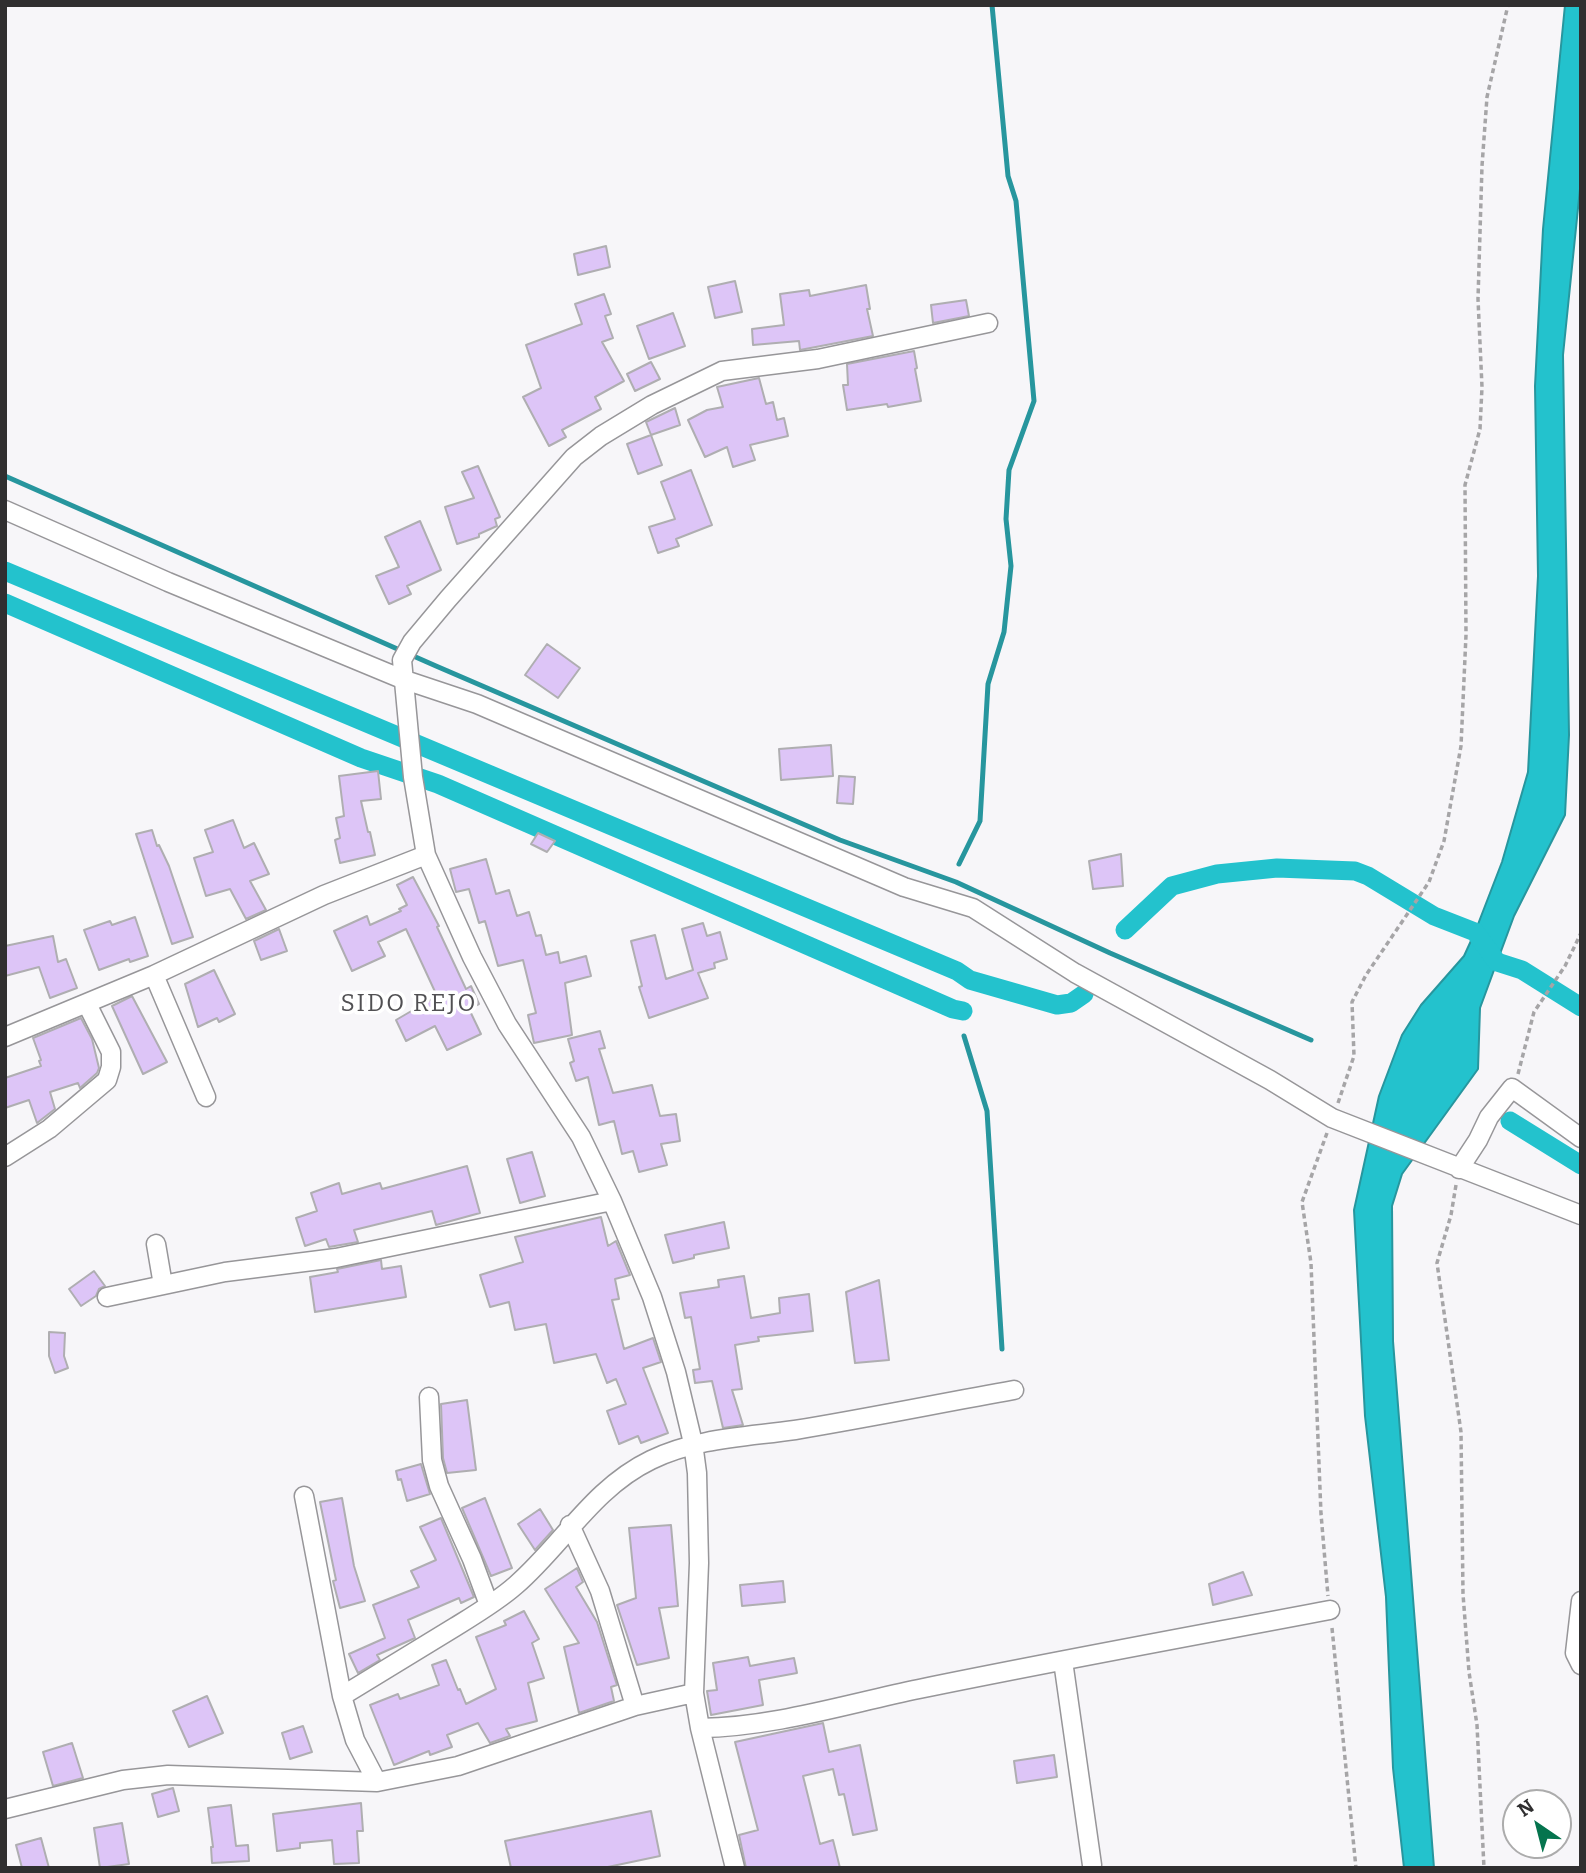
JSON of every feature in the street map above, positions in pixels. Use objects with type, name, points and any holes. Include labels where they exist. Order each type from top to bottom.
[{"type":"street","points":[[735,1868],[700,1728],[694,1693],[699,1563],[697,1473],[693,1443],[676,1372],[652,1297],[612,1201],[580,1137],[507,1024],[472,957],[426,855],[413,778],[402,660],[412,642],[574,457],[601,436],[652,405],[722,371],[818,359],[988,323]]},
{"type":"street","points":[[5,510],[180,587],[402,679],[477,704],[904,887],[973,908],[1116,997],[1222,1052],[1332,1118],[1581,1215]]},
{"type":"street","points":[[5,1037],[154,975],[324,895],[426,855]]},
{"type":"street","points":[[154,975],[206,1097]]},
{"type":"street","points":[[6,1165],[107,1080],[111,1068],[111,1052],[87,1004]]},
{"type":"street","points":[[1451,1166],[1478,1140],[1489,1117],[1512,1088],[1581,1138]]},
{"type":"street","points":[[107,1297],[225,1272],[336,1258],[612,1201]]},
{"type":"street","points":[[156,1244],[163,1285]]},
{"type":"street","points":[[342,1696],[489,1605],[535,1568],[554,1548],[570,1525],[618,1480],[651,1460],[693,1443],[795,1429],[1014,1390]]},
{"type":"street","points":[[429,1397],[432,1460],[439,1486],[472,1559],[489,1605]]},
{"type":"street","points":[[304,1496],[342,1696],[355,1740],[377,1782]]},
{"type":"street","points":[[570,1525],[600,1591],[635,1706]]},
{"type":"street","points":[[1581,1601],[1575,1653],[1581,1665]]},
{"type":"street","points":[[700,1728],[732,1728],[822,1712],[918,1689],[1330,1610]]},
{"type":"street","points":[[1063,1661],[1092,1866]]},
{"type":"street","points":[[5,1810],[122,1780],[168,1775],[377,1782],[458,1766],[635,1706],[694,1693]]},
{"type":"path","points":[[1356,1868],[1321,1514],[1311,1263],[1302,1202],[1354,1056],[1352,1002],[1366,975],[1429,881],[1444,841],[1461,746],[1466,635],[1465,485],[1480,429],[1481,415],[1478,299],[1482,166],[1487,97],[1508,5]]},
{"type":"path","points":[[1512,1088],[1522,1067],[1534,1012],[1565,966],[1581,933]]},
{"type":"path","points":[[1451,1166],[1451,1216],[1437,1263],[1461,1432],[1463,1594],[1476,1725],[1484,1868]]},
{"type":"water","points":[[1565,5],[1581,5],[1581,179],[1563,355],[1569,735],[1565,815],[1514,916],[1480,1008],[1478,1069],[1402,1174],[1392,1206],[1393,1341],[1434,1868],[1404,1868],[1393,1768],[1386,1597],[1365,1416],[1354,1210],[1379,1096],[1402,1035],[1421,1005],[1464,956],[1502,862],[1528,772],[1538,576],[1535,386],[1543,229]]},
{"type":"building","points":[[606,246],[610,267],[578,275],[574,254]]},
{"type":"building","points":[[735,281],[742,312],[715,318],[708,287]]},
{"type":"building","points":[[866,285],[870,309],[867,309],[873,336],[800,350],[799,341],[753,345],[752,329],[784,325],[780,294],[809,290],[810,296]]},
{"type":"building","points":[[604,294],[611,314],[605,316],[613,338],[602,342],[624,381],[595,397],[601,409],[562,430],[566,437],[549,446],[523,397],[541,388],[526,345],[582,324],[575,304]]},
{"type":"building","points":[[966,300],[969,316],[933,323],[931,305]]},
{"type":"building","points":[[673,313],[685,346],[649,359],[637,326]]},
{"type":"building","points":[[914,351],[921,401],[847,410],[843,385],[848,385],[847,364]]},
{"type":"building","points":[[651,362],[660,379],[635,391],[627,374]]},
{"type":"building","points":[[759,378],[766,404],[773,402],[777,420],[784,418],[788,436],[750,445],[755,460],[733,467],[727,447],[705,457],[688,420],[707,410],[723,407],[717,387]]},
{"type":"building","points":[[675,408],[680,425],[651,435],[646,422]]},
{"type":"building","points":[[651,435],[662,465],[638,474],[627,444]]},
{"type":"building","points":[[478,466],[500,517],[495,519],[497,526],[479,534],[479,537],[457,544],[445,507],[474,498],[462,472]]},
{"type":"building","points":[[691,470],[712,525],[676,539],[679,546],[658,553],[649,527],[675,519],[661,482]]},
{"type":"building","points":[[420,521],[441,570],[407,586],[411,594],[389,604],[376,576],[399,567],[385,537]]},
{"type":"building","points":[[547,644],[580,668],[558,698],[525,675]]},
{"type":"building","points":[[831,745],[833,776],[781,780],[779,749]]},
{"type":"building","points":[[378,771],[381,799],[361,801],[375,855],[340,863],[335,840],[340,838],[336,818],[344,816],[339,776]]},
{"type":"building","points":[[839,776],[855,777],[853,804],[837,803]]},
{"type":"building","points":[[233,820],[244,848],[254,843],[269,874],[250,881],[266,910],[246,919],[230,889],[206,896],[194,858],[213,852],[205,830]]},
{"type":"building","points":[[152,830],[157,846],[159,845],[169,866],[193,937],[172,944],[136,834]]},
{"type":"building","points":[[538,833],[555,841],[547,852],[531,844]]},
{"type":"building","points":[[1121,854],[1123,886],[1093,889],[1089,861]]},
{"type":"building","points":[[486,859],[496,894],[509,890],[517,916],[529,912],[536,936],[541,935],[546,955],[558,952],[560,963],[586,956],[591,976],[565,983],[572,1035],[534,1043],[528,1015],[536,1013],[523,960],[498,966],[485,921],[479,923],[469,889],[456,892],[450,869]]},
{"type":"building","points":[[413,877],[439,926],[437,927],[466,989],[471,986],[479,1004],[469,1009],[481,1034],[447,1050],[435,1026],[406,1041],[396,1020],[437,996],[406,929],[378,942],[385,956],[352,971],[334,931],[367,916],[370,925],[401,911],[399,909],[407,905],[397,885]]},
{"type":"building","points":[[135,917],[148,956],[130,962],[129,959],[99,970],[84,930],[110,921],[112,925]]},
{"type":"building","points":[[703,923],[707,936],[720,932],[727,959],[714,963],[715,968],[698,973],[708,998],[649,1018],[639,987],[642,986],[631,941],[655,935],[666,979],[693,970],[682,929]]},
{"type":"building","points":[[279,929],[287,951],[261,960],[254,941]]},
{"type":"building","points":[[53,936],[58,962],[66,959],[77,988],[50,998],[39,967],[5,976],[5,946]]},
{"type":"building","points":[[214,970],[235,1014],[219,1022],[217,1018],[198,1027],[185,984]]},
{"type":"building","points":[[132,996],[167,1062],[143,1074],[112,1006]]},
{"type":"building","points":[[81,1018],[92,1039],[99,1068],[97,1073],[80,1088],[78,1083],[50,1092],[55,1109],[37,1123],[29,1100],[5,1108],[5,1078],[41,1066],[33,1038]]},
{"type":"building","points":[[600,1031],[605,1048],[599,1049],[613,1093],[652,1085],[660,1116],[676,1114],[680,1141],[661,1144],[667,1165],[639,1172],[633,1151],[622,1154],[614,1121],[599,1125],[588,1077],[576,1081],[570,1063],[574,1061],[568,1039]]},
{"type":"building","points":[[532,1152],[545,1196],[520,1203],[507,1159]]},
{"type":"building","points":[[467,1166],[480,1213],[436,1225],[432,1211],[354,1230],[358,1242],[329,1247],[326,1239],[305,1246],[296,1218],[317,1211],[311,1193],[339,1183],[342,1194],[380,1183],[382,1189]]},
{"type":"building","points":[[601,1217],[608,1246],[616,1241],[630,1275],[615,1279],[619,1299],[612,1300],[624,1349],[653,1338],[661,1362],[643,1368],[668,1433],[641,1443],[638,1436],[619,1444],[607,1411],[626,1404],[616,1379],[607,1383],[596,1354],[554,1363],[546,1324],[515,1330],[509,1302],[490,1307],[480,1275],[523,1262],[515,1237]]},
{"type":"building","points":[[724,1222],[729,1248],[694,1255],[694,1258],[673,1263],[665,1235]]},
{"type":"building","points":[[381,1260],[382,1269],[401,1266],[406,1297],[315,1312],[310,1277]]},
{"type":"building","points":[[94,1271],[105,1286],[81,1306],[69,1289]]},
{"type":"building","points":[[744,1276],[751,1318],[780,1313],[779,1298],[809,1294],[813,1331],[758,1337],[759,1341],[735,1345],[742,1389],[732,1390],[743,1425],[723,1428],[712,1381],[695,1383],[693,1370],[700,1369],[691,1317],[685,1318],[680,1293],[719,1287],[718,1280]]},
{"type":"building","points":[[879,1280],[889,1360],[855,1363],[846,1292]]},
{"type":"building","points":[[49,1332],[65,1333],[64,1356],[68,1368],[55,1373],[49,1356]]},
{"type":"building","points":[[467,1400],[476,1470],[447,1473],[443,1458],[441,1404]]},
{"type":"building","points":[[421,1464],[430,1494],[407,1501],[396,1471]]},
{"type":"building","points":[[342,1498],[354,1566],[365,1601],[340,1608],[320,1502]]},
{"type":"building","points":[[485,1498],[512,1568],[491,1576],[462,1508]]},
{"type":"building","points":[[540,1509],[553,1530],[535,1550],[518,1524]]},
{"type":"building","points":[[441,1518],[474,1597],[461,1603],[459,1598],[408,1620],[415,1638],[377,1655],[380,1660],[358,1673],[349,1654],[385,1638],[373,1605],[419,1587],[411,1571],[436,1560],[420,1527]]},
{"type":"building","points":[[671,1525],[678,1606],[659,1608],[669,1658],[637,1665],[617,1605],[636,1598],[629,1528]]},
{"type":"building","points":[[577,1568],[583,1582],[576,1587],[597,1622],[617,1685],[611,1687],[614,1701],[579,1713],[564,1647],[579,1643],[545,1589]]},
{"type":"building","points":[[1243,1572],[1252,1595],[1213,1605],[1209,1584]]},
{"type":"building","points":[[783,1581],[785,1602],[742,1606],[740,1585]]},
{"type":"building","points":[[524,1611],[539,1639],[532,1643],[544,1678],[528,1683],[537,1721],[506,1729],[510,1736],[490,1743],[478,1723],[447,1735],[452,1747],[430,1755],[429,1751],[394,1765],[370,1705],[398,1694],[400,1699],[439,1685],[432,1665],[446,1660],[466,1704],[496,1689],[476,1637],[506,1625],[504,1621]]},
{"type":"building","points":[[748,1657],[750,1666],[794,1658],[797,1673],[759,1680],[763,1705],[711,1715],[707,1691],[717,1690],[713,1663]]},
{"type":"building","points":[[207,1696],[223,1733],[189,1747],[173,1711]]},
{"type":"building","points":[[823,1723],[829,1752],[860,1745],[877,1830],[853,1835],[844,1794],[839,1795],[833,1769],[803,1776],[820,1844],[833,1840],[840,1868],[746,1868],[739,1835],[758,1830],[735,1742]]},
{"type":"building","points":[[303,1726],[312,1752],[290,1759],[282,1733]]},
{"type":"building","points":[[72,1743],[83,1778],[53,1786],[43,1752]]},
{"type":"building","points":[[1054,1755],[1057,1777],[1017,1783],[1014,1761]]},
{"type":"building","points":[[173,1788],[179,1811],[158,1817],[152,1794]]},
{"type":"building","points":[[361,1803],[363,1831],[357,1831],[359,1863],[334,1864],[332,1840],[300,1843],[300,1848],[277,1851],[273,1814]]},
{"type":"building","points":[[231,1805],[236,1846],[248,1845],[249,1861],[212,1863],[213,1847],[208,1808]]},
{"type":"building","points":[[651,1811],[660,1856],[603,1868],[511,1868],[505,1841]]},
{"type":"building","points":[[122,1823],[129,1864],[100,1868],[94,1828]]},
{"type":"building","points":[[41,1838],[49,1868],[22,1868],[16,1845]]},
{"type":"waterway","points":[[959,864],[980,821],[988,684],[1004,632],[1011,566],[1006,519],[1009,470],[1034,401],[1016,201],[1008,176],[992,5]]},
{"type":"waterway","points":[[5,476],[840,840],[956,882],[1110,953],[1311,1040]]},
{"type":"waterway","points":[[5,571],[957,971],[970,980],[1057,1005],[1071,1003],[1084,994]]},
{"type":"waterway","points":[[5,603],[361,758],[438,784],[953,1009],[963,1011]]},
{"type":"waterway","points":[[1125,930],[1172,886],[1217,874],[1277,868],[1355,871],[1434,916],[1475,932],[1497,962],[1522,970],[1581,1007]]},
{"type":"waterway","points":[[964,1036],[987,1111],[1002,1349]]},
{"type":"waterway","points":[[1510,1121],[1581,1165]]},
{"type":"district","name":"SIDO REJO","points":[[409,1004]]}]
